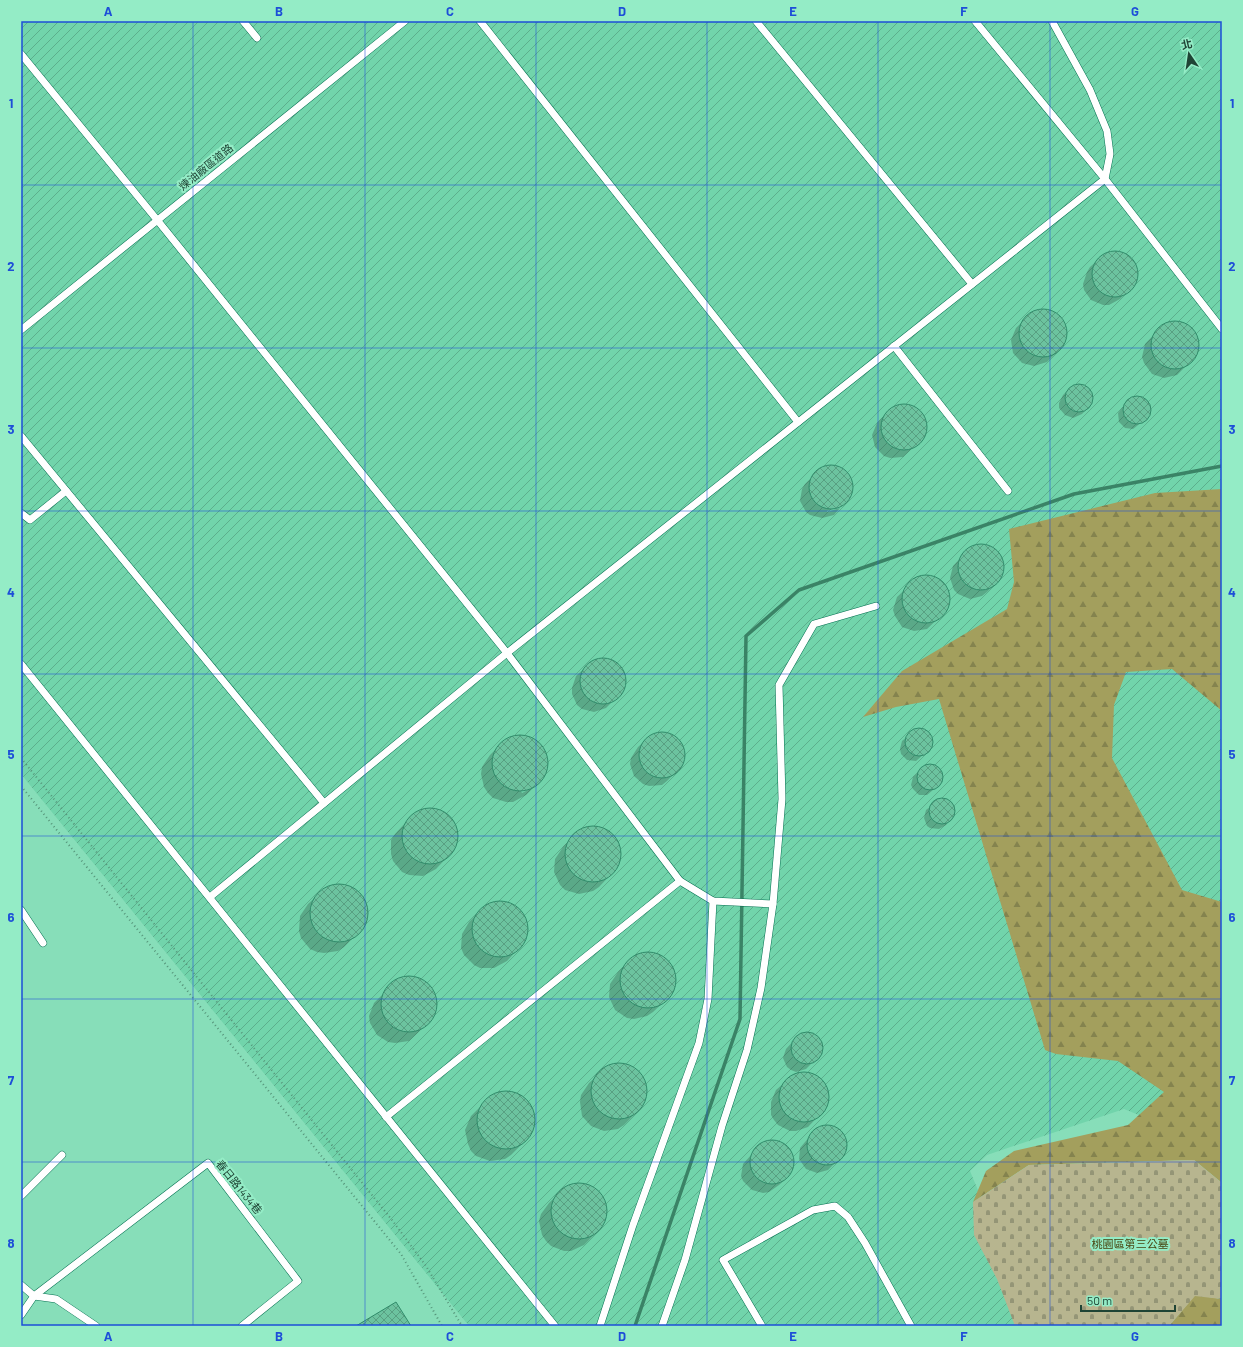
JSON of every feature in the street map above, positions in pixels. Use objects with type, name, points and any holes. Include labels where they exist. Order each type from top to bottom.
[{"type":"lane","points":[[243,21],[258,38]]},
{"type":"lane","name":"煉油廠區道路","points":[[21,330],[405,21]]},
{"type":"lane","points":[[480,21],[798,422]]},
{"type":"lane","points":[[756,21],[972,284]]},
{"type":"lane","points":[[975,21],[1105,179],[1222,329]]},
{"type":"lane","points":[[210,897],[507,652],[1105,179],[1110,154],[1107,131],[1090,90],[1052,21]]},
{"type":"lane","points":[[21,54],[507,652],[680,881],[713,901],[773,904]]},
{"type":"lane","points":[[894,346],[1008,491]]},
{"type":"lane","points":[[21,436],[324,803]]},
{"type":"lane","points":[[21,513],[30,520],[66,491]]},
{"type":"lane","points":[[662,1326],[685,1260],[722,1126],[747,1050],[761,988],[773,904],[782,799],[779,685],[814,624],[876,606]]},
{"type":"lane","points":[[21,664],[555,1326]]},
{"type":"lane","points":[[386,1117],[680,881]]},
{"type":"lane","points":[[600,1326],[633,1225],[699,1043],[708,999],[713,901]]},
{"type":"lane","points":[[21,910],[43,943]]},
{"type":"lane","points":[[21,1196],[62,1154]]},
{"type":"lane","name":"春日路1434巷","points":[[21,1315],[34,1296],[208,1163],[298,1281],[242,1326]]},
{"type":"lane","points":[[762,1326],[723,1260],[813,1210],[835,1206],[848,1217],[865,1243],[911,1326]]},
{"type":"lane","points":[[21,1285],[34,1296],[56,1299],[96,1326]]},
{"type":"path","points":[[21,758],[392,1220],[426,1266],[462,1326]]},
{"type":"path","points":[[21,786],[401,1254],[442,1326]]},
{"type":"shaded area","points":[[21,21],[1222,21],[1222,1149],[1124,1109],[987,1155],[970,1171],[1043,1326],[469,1326],[21,774]]},
{"type":"green space","points":[[1222,489],[1222,711],[1172,669],[1126,672],[1114,705],[1112,758],[1182,890],[1222,902],[1222,1183],[1194,1160],[1029,1165],[973,1202],[986,1171],[1014,1151],[1128,1125],[1164,1092],[1118,1061],[1056,1054],[1045,1050],[939,699],[896,707],[863,717],[902,671],[1007,609],[1014,582],[1009,529],[1155,493]]},
{"type":"green space","name":"桃園區第三公墓","points":[[1194,1160],[1222,1183],[1222,1306],[1221,1299],[1195,1296],[1169,1326],[1015,1326],[997,1279],[974,1235],[973,1202],[1029,1165]]},
{"type":"green space","points":[[1195,1295],[1222,1299],[1222,1326],[1169,1326]]},
{"type":"building","points":[[1115,251],[1128,255],[1134,261],[1138,274],[1134,287],[1128,293],[1115,297],[1102,293],[1096,287],[1092,274],[1096,261],[1102,255]]},
{"type":"building","points":[[1043,309],[1052,311],[1060,316],[1065,324],[1067,333],[1065,342],[1060,350],[1052,355],[1043,357],[1034,355],[1026,350],[1021,342],[1019,333],[1021,324],[1026,316],[1034,311]]},
{"type":"building","points":[[1170,321],[1180,321],[1192,328],[1199,340],[1199,350],[1192,362],[1180,369],[1170,369],[1162,365],[1155,358],[1151,350],[1151,340],[1155,332],[1162,325]]},
{"type":"building","points":[[1079,384],[1089,388],[1093,398],[1089,408],[1079,412],[1069,408],[1065,398],[1069,388]]},
{"type":"building","points":[[1137,396],[1147,400],[1151,410],[1147,420],[1137,424],[1127,420],[1123,410],[1127,400]]},
{"type":"building","points":[[900,404],[908,404],[917,408],[923,414],[927,427],[923,440],[917,446],[908,450],[900,450],[891,446],[885,440],[881,431],[881,423],[885,414],[891,408]]},
{"type":"building","points":[[827,465],[835,465],[840,466],[847,471],[852,478],[852,496],[847,503],[840,508],[827,509],[819,506],[812,499],[809,491],[809,483],[812,475],[819,468]]},
{"type":"building","points":[[981,544],[994,548],[1000,554],[1004,567],[1000,580],[994,586],[981,590],[968,586],[962,580],[958,567],[962,554],[968,548]]},
{"type":"building","points":[[926,575],[935,577],[943,582],[948,590],[950,599],[948,608],[943,616],[935,621],[926,623],[917,621],[909,616],[904,608],[902,599],[904,590],[909,582],[917,577]]},
{"type":"building","points":[[603,658],[616,662],[622,668],[626,681],[622,694],[616,700],[603,704],[590,700],[584,694],[580,681],[584,668],[590,662]]},
{"type":"building","points":[[919,728],[929,732],[933,742],[929,752],[919,756],[909,752],[905,742],[909,732]]},
{"type":"building","points":[[658,732],[666,732],[675,736],[681,742],[685,755],[681,768],[675,774],[666,778],[658,778],[649,774],[643,768],[639,759],[639,751],[643,742],[649,736]]},
{"type":"building","points":[[520,735],[531,737],[540,743],[546,752],[548,763],[546,774],[540,783],[531,789],[520,791],[509,789],[500,783],[494,774],[492,763],[494,752],[500,743],[509,737]]},
{"type":"building","points":[[930,764],[939,768],[943,777],[939,786],[930,790],[921,786],[917,777],[921,768]]},
{"type":"building","points":[[942,798],[951,802],[955,811],[951,820],[942,824],[933,820],[929,811],[933,802]]},
{"type":"building","points":[[424,808],[436,808],[446,812],[454,820],[458,830],[458,842],[454,852],[446,860],[436,864],[424,864],[414,860],[406,852],[402,842],[402,830],[406,820],[414,812]]},
{"type":"building","points":[[593,826],[604,828],[613,834],[619,843],[621,854],[619,865],[613,874],[604,880],[593,882],[582,880],[573,874],[567,865],[565,854],[567,843],[573,834],[582,828]]},
{"type":"building","points":[[339,884],[350,886],[363,897],[366,902],[368,913],[366,924],[355,937],[350,940],[339,942],[328,940],[315,929],[312,924],[310,913],[312,902],[323,889],[328,886]]},
{"type":"building","points":[[500,901],[511,903],[520,909],[526,918],[528,929],[526,940],[520,949],[511,955],[500,957],[489,955],[480,949],[474,940],[472,929],[474,918],[480,909],[489,903]]},
{"type":"building","points":[[648,952],[663,957],[671,965],[676,980],[671,995],[663,1003],[648,1008],[633,1003],[625,995],[620,980],[625,965],[633,957]]},
{"type":"building","points":[[409,976],[420,978],[429,984],[435,993],[437,1004],[435,1015],[429,1024],[420,1030],[409,1032],[398,1030],[389,1024],[383,1015],[381,1004],[383,993],[389,984],[398,978]]},
{"type":"building","points":[[807,1032],[818,1037],[823,1048],[818,1059],[807,1064],[796,1059],[791,1048],[796,1037]]},
{"type":"building","points":[[614,1063],[624,1063],[639,1071],[645,1080],[647,1091],[645,1102],[639,1111],[624,1119],[614,1119],[603,1114],[596,1107],[591,1096],[591,1086],[596,1075],[603,1068]]},
{"type":"building","points":[[799,1072],[809,1072],[822,1079],[829,1092],[829,1102],[822,1115],[809,1122],[799,1122],[790,1118],[783,1111],[779,1102],[779,1092],[783,1083],[790,1076]]},
{"type":"building","points":[[500,1091],[512,1091],[527,1099],[535,1114],[535,1126],[527,1141],[512,1149],[500,1149],[485,1141],[477,1126],[477,1114],[485,1099]]},
{"type":"building","points":[[827,1125],[841,1131],[847,1145],[841,1159],[827,1165],[813,1159],[807,1145],[813,1131]]},
{"type":"building","points":[[768,1140],[776,1140],[781,1141],[788,1146],[793,1153],[793,1171],[788,1178],[781,1183],[768,1184],[760,1181],[753,1174],[750,1166],[750,1158],[753,1150],[760,1143]]},
{"type":"building","points":[[573,1183],[585,1183],[599,1191],[607,1205],[605,1222],[599,1231],[585,1239],[573,1239],[563,1234],[556,1227],[551,1217],[551,1205],[556,1195],[563,1188]]},
{"type":"building","points":[[396,1302],[411,1326],[356,1326]]},
{"type":"waterway","points":[[635,1326],[740,1019],[746,636],[799,590],[1074,494],[1222,466]]}]
